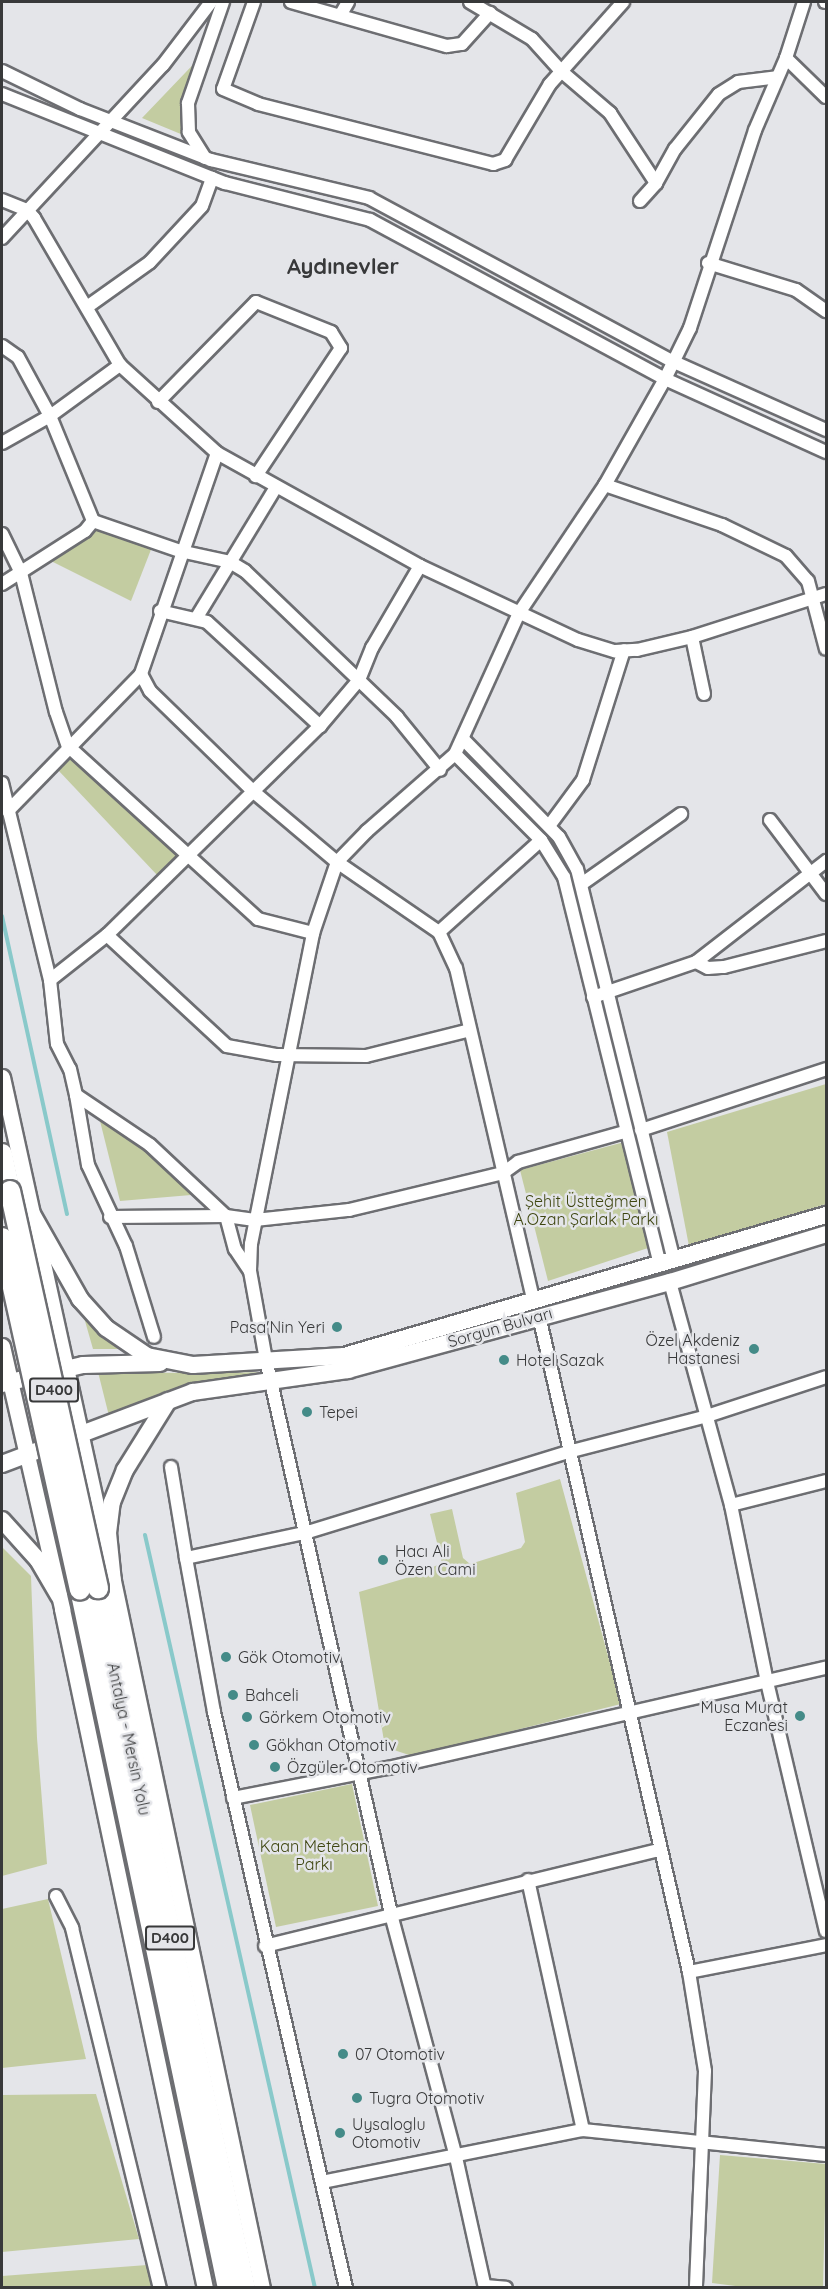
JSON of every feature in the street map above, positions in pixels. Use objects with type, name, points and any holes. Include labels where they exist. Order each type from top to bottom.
[{"type":"highway","name":"Antalya - Mersin Yolu","points":[[2,1154],[97,1587],[244,2288]]},
{"type":"highway","name":"Antalya - Mersin Yolu","points":[[2,1238],[97,1587],[228,2288]]},
{"type":"main road","points":[[32,1214],[80,1299],[106,1328],[147,1356],[170,1362]]},
{"type":"main road","name":"Sorgun Bulvarı","points":[[2,1464],[194,1392],[348,1370],[667,1263],[826,1215]]},
{"type":"main road","name":"Sorgun Bulvarı","points":[[170,1362],[193,1365],[344,1356],[536,1308],[670,1282],[826,1234]]},
{"type":"main road","points":[[5,1383],[83,1365],[170,1362]]},
{"type":"main road","points":[[97,1587],[112,1502],[125,1470],[168,1401]]},
{"type":"main road","points":[[2,1520],[38,1560],[58,1596]]},
{"type":"street","points":[[2,238],[96,133],[163,65],[211,2]]},
{"type":"street","points":[[205,158],[189,132],[188,103],[223,2]]},
{"type":"street","points":[[254,2],[223,90],[258,104],[481,163],[505,160],[561,71],[624,2]]},
{"type":"street","points":[[291,2],[447,46],[462,44],[490,13]]},
{"type":"street","points":[[341,15],[348,2]]},
{"type":"street","points":[[470,2],[532,39],[561,71],[618,121],[628,144],[656,183]]},
{"type":"street","points":[[506,2288],[485,2287],[456,2157],[392,1918],[308,1532],[273,1379],[266,1360],[250,1272],[255,1220],[286,1056],[313,933],[337,862],[367,831],[440,770],[455,754],[519,613],[605,485],[665,379],[690,328],[708,263],[786,58],[804,2]]},
{"type":"street","points":[[786,58],[826,97]]},
{"type":"street","points":[[2,71],[80,109],[111,118],[205,158],[369,198],[674,362],[826,430]]},
{"type":"street","points":[[640,201],[656,183],[675,148],[719,94],[738,82],[777,77]]},
{"type":"street","points":[[2,94],[212,178],[370,220],[665,379],[826,452]]},
{"type":"street","points":[[87,307],[150,262],[202,206],[212,178]]},
{"type":"street","points":[[2,200],[27,210],[120,365],[158,402],[217,453],[420,566],[578,640],[624,650],[692,637],[826,594]]},
{"type":"street","points":[[708,263],[796,291],[826,310]]},
{"type":"street","points":[[158,402],[256,302],[331,332],[341,348],[256,476]]},
{"type":"street","points":[[2,346],[18,357],[50,416],[93,521],[180,551],[230,562],[245,571],[397,717],[440,770]]},
{"type":"street","points":[[2,443],[50,416],[120,365]]},
{"type":"street","points":[[8,811],[68,746],[141,674],[180,551],[217,453]]},
{"type":"street","points":[[605,485],[722,525],[786,556],[800,568],[814,597],[826,648]]},
{"type":"street","points":[[197,617],[276,487]]},
{"type":"street","points":[[2,584],[93,521]]},
{"type":"street","points":[[2,534],[21,573],[56,712],[68,746],[258,920],[313,933]]},
{"type":"street","points":[[50,980],[107,935],[255,793],[320,726],[359,680],[372,648],[420,566]]},
{"type":"street","points":[[160,611],[197,617],[320,726]]},
{"type":"street","points":[[692,637],[704,694]]},
{"type":"street","points":[[549,826],[583,780],[624,650]]},
{"type":"street","points":[[141,674],[150,692],[255,793],[337,862],[439,932],[456,968],[689,1972],[705,2071],[704,2143],[696,2288]]},
{"type":"street","points":[[463,739],[549,826],[570,853],[583,883],[641,1130],[667,1263]]},
{"type":"street","points":[[455,754],[541,840],[564,877],[576,915],[625,1132],[667,1263]]},
{"type":"street","points":[[2,783],[50,980],[57,1044],[70,1069],[88,1165],[110,1217],[126,1246],[154,1337]]},
{"type":"street","points":[[583,883],[681,814]]},
{"type":"street","points":[[770,820],[826,894]]},
{"type":"street","points":[[439,932],[541,840]]},
{"type":"street","points":[[593,998],[696,962],[826,861]]},
{"type":"street","points":[[107,935],[227,1046],[286,1056],[366,1056],[470,1030]]},
{"type":"street","points":[[696,962],[708,968],[724,967],[826,941]]},
{"type":"street","points":[[641,1130],[826,1069]]},
{"type":"street","points":[[2,1077],[82,1434],[97,1587],[262,2288]]},
{"type":"street","points":[[76,1095],[150,1145],[226,1216],[235,1249],[250,1272]]},
{"type":"street","points":[[110,1217],[226,1216],[255,1220],[329,1214],[503,1173],[518,1162],[625,1132]]},
{"type":"street","points":[[670,1282],[731,1505],[767,1682],[826,1931]]},
{"type":"street","points":[[2,1346],[5,1383],[26,1455],[58,1596],[205,2288]]},
{"type":"street","points":[[186,1558],[308,1532],[568,1452],[707,1416],[826,1377]]},
{"type":"street","points":[[171,1467],[186,1558],[233,1798],[265,1946],[346,2288]]},
{"type":"street","points":[[731,1505],[826,1481]]},
{"type":"street","points":[[233,1798],[361,1773],[826,1668]]},
{"type":"street","points":[[265,1946],[392,1918],[528,1880],[660,1850]]},
{"type":"street","points":[[528,1880],[583,2130]]},
{"type":"street","points":[[56,1896],[72,1928],[160,2288]]},
{"type":"street","points":[[689,1972],[826,1945]]},
{"type":"street","points":[[322,2182],[583,2130],[826,2155]]},
{"type":"green space","points":[[207,50],[185,115],[188,137],[142,118]]},
{"type":"green space","points":[[93,529],[152,547],[131,601],[49,560]]},
{"type":"green space","points":[[70,758],[179,856],[158,876],[58,770]]},
{"type":"green space","points":[[826,1084],[826,1204],[689,1246],[667,1132]]},
{"type":"green space","points":[[96,1105],[203,1194],[120,1201]]},
{"type":"green space","name":"Şehit Üstteğmen A.Ozan Şarlak Parkı","points":[[628,1141],[648,1248],[548,1281],[520,1170]]},
{"type":"green space","points":[[81,1307],[125,1349],[93,1349]]},
{"type":"green space","points":[[98,1372],[184,1373],[270,1372],[109,1416]]},
{"type":"green space","points":[[560,1479],[621,1704],[412,1756],[385,1747],[359,1592],[413,1576],[442,1563],[430,1514],[452,1509],[463,1558],[470,1564],[521,1548],[525,1542],[516,1493]]},
{"type":"green space","points":[[2,1547],[31,1576],[37,1738],[47,1864],[2,1876]]},
{"type":"green space","name":"Kaan Metehan Parkı","points":[[352,1784],[378,1906],[276,1927],[250,1805]]},
{"type":"green space","points":[[48,1899],[86,2059],[2,2068],[2,1909]]},
{"type":"green space","points":[[96,2094],[139,2239],[2,2252],[2,2095]]},
{"type":"green space","points":[[720,2155],[826,2164],[823,2287],[751,2288],[712,2283]]},
{"type":"green space","points":[[147,2265],[151,2287],[2,2287],[2,2276]]},
{"type":"waterway","points":[[2,916],[67,1214]]},
{"type":"waterway","points":[[145,1535],[315,2288]]},
{"type":"place","name":"Pasa'Nin Yeri","points":[[337,1327]]},
{"type":"place","name":"Özel Akdeniz Hastanesi","points":[[754,1349]]},
{"type":"place","name":"Hotel Sazak","points":[[504,1360]]},
{"type":"place","name":"Tepei","points":[[307,1412]]},
{"type":"place","name":"Hacı Ali Özen Cami","points":[[383,1560]]},
{"type":"place","name":"Gök Otomotiv","points":[[226,1657]]},
{"type":"place","name":"Bahceli","points":[[233,1695]]},
{"type":"place","name":"Musa Murat Eczanesi","points":[[800,1716]]},
{"type":"place","name":"Görkem Otomotiv","points":[[247,1717]]},
{"type":"place","name":"Gökhan Otomotiv","points":[[254,1745]]},
{"type":"place","name":"Özgüler Otomotiv","points":[[275,1767]]},
{"type":"place","name":"07 Otomotiv","points":[[343,2054]]},
{"type":"place","name":"Tugra Otomotiv","points":[[357,2098]]},
{"type":"place","name":"Uysaloglu Otomotiv","points":[[340,2133]]},
{"type":"district","name":"Aydınevler","points":[[343,267]]}]
